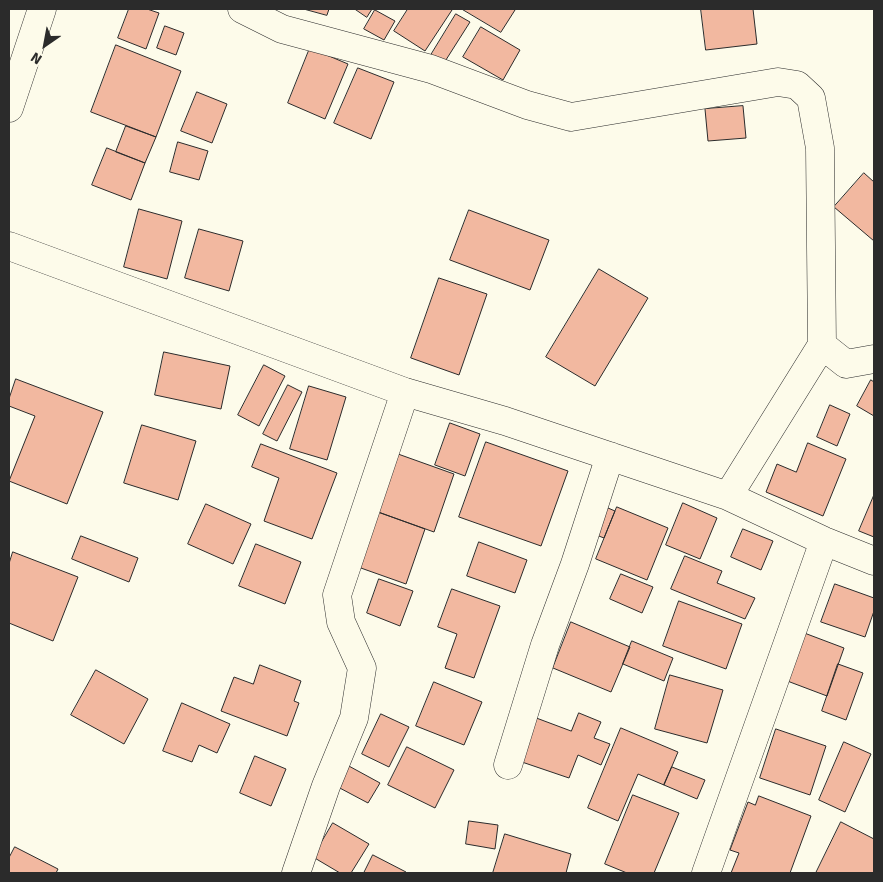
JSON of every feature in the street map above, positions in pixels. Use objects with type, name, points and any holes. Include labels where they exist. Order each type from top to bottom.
[{"type":"main road","points":[[9,108],[42,9]]},
{"type":"main road","points":[[242,9],[282,29],[431,69],[527,105],[571,117],[778,82],[797,85],[810,98],[820,148],[822,345],[728,496]]},
{"type":"main road","points":[[9,246],[405,392],[505,421],[728,496],[824,542],[874,561]]},
{"type":"main road","points":[[822,345],[846,364],[874,360]]},
{"type":"main road","points":[[296,873],[326,786],[354,718],[362,668],[341,622],[337,595],[405,392]]},
{"type":"main road","points":[[508,765],[545,645],[575,564],[610,456]]},
{"type":"main road","points":[[706,873],[824,542]]},
{"type":"building","points":[[129,9],[147,9],[159,13],[146,49],[118,38]]},
{"type":"building","points":[[304,9],[329,9],[327,15]]},
{"type":"building","points":[[355,9],[372,9],[367,17]]},
{"type":"building","points":[[408,9],[452,10],[425,51],[394,31]]},
{"type":"building","points":[[462,9],[513,9],[515,10],[501,32]]},
{"type":"building","points":[[701,9],[753,9],[757,44],[706,50]]},
{"type":"building","points":[[375,10],[395,21],[384,40],[364,29]]},
{"type":"building","points":[[456,14],[470,22],[444,63],[431,55]]},
{"type":"building","points":[[165,26],[184,33],[176,55],[157,48]]},
{"type":"building","points":[[481,27],[520,50],[503,80],[463,57]]},
{"type":"building","points":[[116,45],[181,71],[156,137],[91,112]]},
{"type":"building","points":[[310,48],[348,64],[325,119],[288,103]]},
{"type":"building","points":[[358,68],[394,82],[371,139],[334,123]]},
{"type":"building","points":[[197,92],[227,104],[212,143],[181,131]]},
{"type":"building","points":[[743,106],[746,138],[708,141],[705,109]]},
{"type":"building","points":[[126,126],[156,137],[145,163],[116,152]]},
{"type":"building","points":[[178,142],[208,151],[199,180],[170,172]]},
{"type":"building","points":[[107,148],[145,163],[131,200],[92,185]]},
{"type":"building","points":[[864,173],[874,182],[874,241],[834,207]]},
{"type":"building","points":[[139,209],[182,221],[167,279],[124,267]]},
{"type":"building","points":[[469,210],[549,240],[530,290],[450,260]]},
{"type":"building","points":[[199,229],[243,241],[229,291],[185,278]]},
{"type":"building","points":[[599,269],[648,298],[595,386],[546,357]]},
{"type":"building","points":[[439,278],[487,294],[459,375],[411,358]]},
{"type":"building","points":[[164,352],[230,366],[221,409],[155,395]]},
{"type":"building","points":[[264,365],[285,376],[259,426],[238,415]]},
{"type":"building","points":[[16,379],[103,412],[67,504],[9,481],[35,416],[9,406],[9,399]]},
{"type":"building","points":[[871,380],[874,382],[874,416],[857,406]]},
{"type":"building","points":[[288,385],[302,392],[277,441],[263,434]]},
{"type":"building","points":[[309,386],[346,397],[327,460],[290,449]]},
{"type":"building","points":[[830,405],[850,414],[837,446],[817,437]]},
{"type":"building","points":[[450,423],[480,434],[465,476],[435,465]]},
{"type":"building","points":[[142,425],[196,441],[178,500],[124,483]]},
{"type":"building","points":[[486,442],[568,471],[541,546],[459,517]]},
{"type":"building","points":[[808,443],[846,459],[823,516],[766,492],[777,464],[796,472]]},
{"type":"building","points":[[261,444],[337,473],[312,539],[264,521],[279,478],[252,467]]},
{"type":"building","points":[[398,454],[454,474],[434,532],[378,512]]},
{"type":"building","points":[[874,495],[874,537],[859,531]]},
{"type":"building","points":[[683,503],[717,518],[700,559],[666,545]]},
{"type":"building","points":[[206,504],[251,524],[233,564],[188,544]]},
{"type":"building","points":[[601,505],[615,511],[604,538],[591,533]]},
{"type":"building","points":[[617,507],[668,528],[647,580],[596,559]]},
{"type":"building","points":[[378,512],[425,529],[406,584],[358,567]]},
{"type":"building","points":[[743,529],[773,541],[761,570],[731,557]]},
{"type":"building","points":[[81,536],[138,558],[129,582],[72,559]]},
{"type":"building","points":[[479,542],[527,560],[515,593],[467,576]]},
{"type":"building","points":[[256,544],[301,562],[285,604],[239,586]]},
{"type":"building","points":[[13,552],[78,577],[53,641],[9,623],[9,564]]},
{"type":"building","points":[[685,556],[722,571],[717,583],[755,598],[745,619],[671,589]]},
{"type":"building","points":[[621,574],[653,587],[642,613],[610,599]]},
{"type":"building","points":[[379,579],[413,591],[400,626],[367,613]]},
{"type":"building","points":[[835,584],[874,598],[874,611],[865,637],[821,622]]},
{"type":"building","points":[[452,589],[500,606],[474,678],[445,668],[457,634],[438,627]]},
{"type":"building","points":[[679,601],[742,624],[726,669],[663,646]]},
{"type":"building","points":[[571,622],[630,647],[611,692],[553,668]]},
{"type":"building","points":[[799,631],[844,648],[827,696],[782,679]]},
{"type":"building","points":[[632,641],[673,658],[664,681],[623,664]]},
{"type":"building","points":[[838,664],[863,673],[846,720],[822,711]]},
{"type":"building","points":[[260,665],[301,681],[294,701],[299,703],[287,736],[221,711],[234,677],[253,684]]},
{"type":"building","points":[[96,670],[148,699],[124,744],[71,715]]},
{"type":"building","points":[[670,675],[723,690],[707,743],[655,729]]},
{"type":"building","points":[[434,682],[482,702],[464,745],[416,726]]},
{"type":"building","points":[[182,703],[230,724],[217,753],[199,745],[192,762],[163,751]]},
{"type":"building","points":[[579,713],[601,722],[594,738],[610,744],[601,765],[578,755],[569,778],[516,760],[531,716],[571,731]]},
{"type":"building","points":[[381,714],[409,727],[389,767],[362,754]]},
{"type":"building","points":[[621,728],[678,752],[664,785],[638,774],[618,821],[588,808]]},
{"type":"building","points":[[776,729],[826,746],[810,795],[760,778]]},
{"type":"building","points":[[844,742],[871,754],[845,812],[819,800]]},
{"type":"building","points":[[407,747],[454,770],[435,808],[388,785]]},
{"type":"building","points":[[255,756],[286,769],[271,806],[240,793]]},
{"type":"building","points":[[347,765],[380,783],[368,803],[336,786]]},
{"type":"building","points":[[672,767],[705,780],[697,799],[664,785]]},
{"type":"building","points":[[633,795],[679,813],[654,873],[627,873],[605,864]]},
{"type":"building","points":[[759,796],[811,816],[790,873],[731,873],[739,853],[730,850],[748,802],[755,805]]},
{"type":"building","points":[[469,821],[498,825],[495,849],[466,844]]},
{"type":"building","points":[[841,822],[874,839],[874,873],[816,873]]},
{"type":"building","points":[[333,823],[369,844],[351,873],[340,873],[313,857]]},
{"type":"building","points":[[505,834],[571,854],[566,873],[493,873]]},
{"type":"building","points":[[15,847],[58,869],[56,873],[9,873],[9,858]]},
{"type":"building","points":[[373,855],[406,872],[406,873],[364,873]]}]
